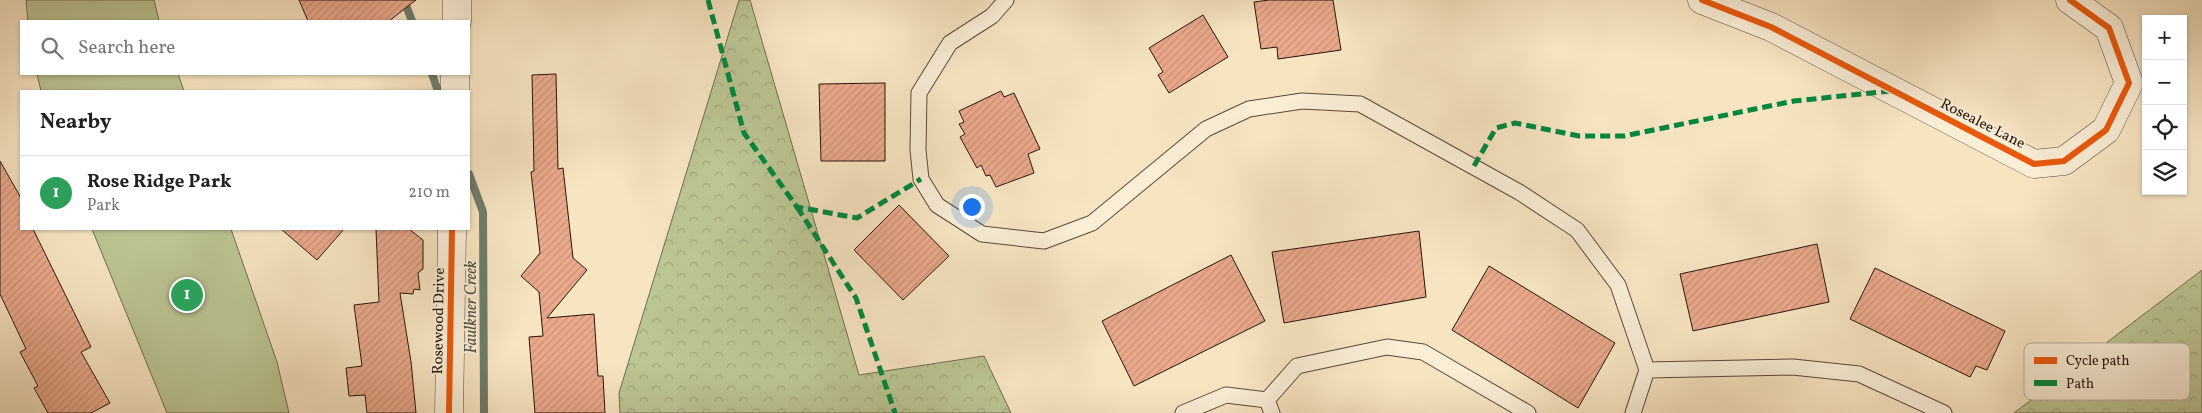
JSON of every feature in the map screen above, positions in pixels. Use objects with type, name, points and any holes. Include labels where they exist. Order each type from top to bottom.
[{"type":"street","points":[[456,20],[457,0]]},
{"type":"street","name":"Rosealee Lane","points":[[1702,0],[1770,27],[2034,164],[2064,161],[2106,130],[2129,83],[2109,28],[2070,0]]},
{"type":"street","points":[[455,75],[455,90]]},
{"type":"street","name":"Rosewood Drive","points":[[449,413],[452,230]]},
{"type":"lane","points":[[1006,0],[992,16],[950,43],[919,93],[918,150],[921,179],[937,205],[982,234],[1044,241],[1092,223],[1206,129],[1249,108],[1302,102],[1360,104],[1519,192],[1577,230],[1618,285],[1648,370],[1633,413]]},
{"type":"lane","points":[[1183,413],[1226,395],[1269,406],[1297,366],[1387,347],[1424,352],[1528,413]]},
{"type":"lane","points":[[1648,370],[1793,367],[1859,374],[1944,413]]},
{"type":"green space","points":[[26,0],[154,0],[159,20],[28,20]]},
{"type":"green space","points":[[739,0],[750,0],[859,375],[984,356],[1011,413],[620,413],[619,393]]},
{"type":"green space","points":[[37,75],[178,75],[184,90],[41,90]]},
{"type":"green space","points":[[92,230],[231,230],[277,362],[289,413],[167,413]]},
{"type":"green space","points":[[2202,270],[2202,413],[2014,413],[2031,400],[2190,400],[2190,343],[2106,343]]},
{"type":"building","points":[[299,0],[416,0],[390,20],[308,20]]},
{"type":"building","points":[[1269,0],[1333,0],[1341,50],[1278,59],[1277,47],[1261,49],[1254,2]]},
{"type":"building","points":[[1203,15],[1228,57],[1169,93],[1158,75],[1163,72],[1149,48]]},
{"type":"building","points":[[556,74],[558,169],[563,168],[573,258],[587,270],[547,318],[594,314],[598,376],[603,376],[605,413],[535,413],[529,337],[543,336],[539,292],[521,276],[540,253],[531,172],[534,171],[532,75]]},
{"type":"building","points":[[885,83],[885,161],[821,161],[819,84]]},
{"type":"building","points":[[1001,91],[1004,97],[1014,93],[1040,149],[1028,154],[1034,173],[996,187],[990,175],[986,176],[981,165],[977,168],[960,137],[965,134],[959,124],[964,122],[959,111]]},
{"type":"building","points":[[0,161],[20,196],[20,230],[33,230],[91,347],[81,352],[110,403],[91,413],[48,413],[34,388],[38,386],[20,352],[26,349],[0,294]]},
{"type":"building","points":[[899,205],[949,256],[903,300],[854,250]]},
{"type":"building","points":[[282,230],[343,230],[317,260]]},
{"type":"building","points":[[376,230],[410,230],[423,240],[423,269],[418,273],[420,290],[414,289],[413,294],[400,293],[411,362],[416,413],[367,413],[365,395],[349,396],[346,368],[362,366],[354,305],[379,302]]},
{"type":"building","points":[[1419,231],[1426,297],[1284,323],[1272,252]]},
{"type":"building","points":[[1817,244],[1829,302],[1693,331],[1680,274]]},
{"type":"building","points":[[1231,255],[1265,321],[1134,386],[1102,321]]},
{"type":"building","points":[[1489,266],[1615,343],[1578,408],[1452,330]]},
{"type":"building","points":[[1875,268],[2005,331],[1987,370],[1976,366],[1970,377],[1850,319]]},
{"type":"waterway","name":"Faulkner Creek","points":[[404,0],[412,20]]},
{"type":"waterway","name":"Faulkner Creek","points":[[432,75],[438,90]]},
{"type":"waterway","name":"Faulkner Creek","points":[[470,177],[483,212],[484,413]]},
{"type":"marked path","points":[[708,0],[744,133],[797,207],[857,218],[921,179]]},
{"type":"marked path","points":[[1474,166],[1496,128],[1515,123],[1579,136],[1624,136],[1794,101],[1890,91]]},
{"type":"marked path","points":[[797,207],[856,298],[895,413]]},
{"type":"cycle path","points":[[1702,0],[1771,27],[2034,164],[2064,161],[2106,130],[2129,83],[2109,28],[2070,0]]},
{"type":"cycle path","points":[[449,413],[452,230]]},
{"type":"place","name":"Rose Ridge Park","points":[[187,295]]}]
